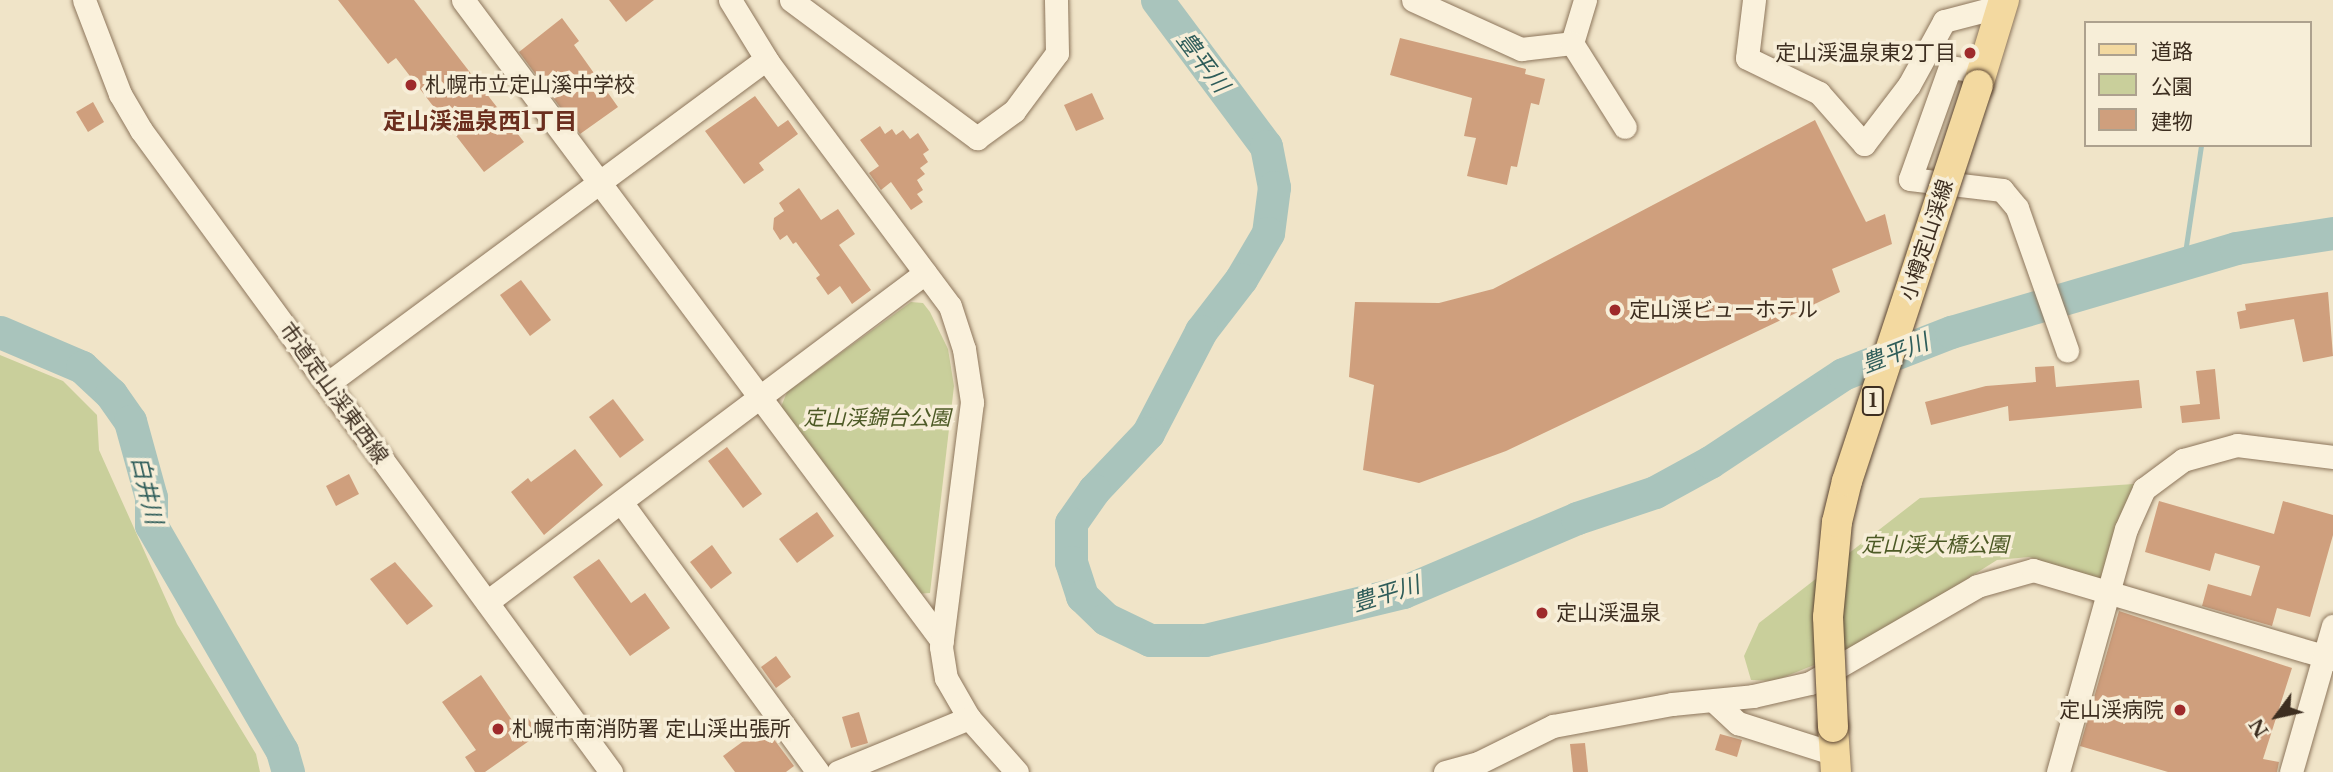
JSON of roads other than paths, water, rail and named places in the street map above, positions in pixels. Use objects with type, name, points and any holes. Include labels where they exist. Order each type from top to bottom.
[{"type":"main road","name":"小樽定山渓線","points":[[1835,751],[1828,617],[1837,522],[1847,481],[2003,3]]},
{"type":"street","name":"市道定山渓東西線","points":[[84,0],[120,94],[141,130],[611,772]]},
{"type":"street","points":[[463,0],[597,185],[942,641]]},
{"type":"street","points":[[730,0],[766,59],[950,306],[964,349],[972,402],[942,641],[946,678],[969,718],[1017,772]]},
{"type":"street","points":[[791,0],[977,138],[1014,111],[1057,53],[1056,0]]},
{"type":"street","points":[[1413,0],[1521,49],[1572,43]]},
{"type":"street","points":[[1572,43],[1586,0]]},
{"type":"street","points":[[1754,0],[1747,58],[1819,93],[1864,144],[1909,85],[1944,21],[2003,3]]},
{"type":"street","points":[[1572,43],[1625,127]]},
{"type":"street","points":[[327,384],[766,59]]},
{"type":"street","points":[[1980,78],[1951,67],[1910,179],[2003,190],[2017,208],[2067,350]]},
{"type":"street","points":[[487,602],[925,273]]},
{"type":"street","points":[[2058,772],[2112,593],[2126,529],[2144,489],[2183,460],[2236,445],[2333,457]]},
{"type":"street","points":[[621,502],[818,772]]},
{"type":"street","points":[[1445,772],[1478,763],[1553,726],[1810,683],[1977,586],[2033,570],[2329,657]]},
{"type":"street","points":[[2291,772],[2329,657],[2333,626]]},
{"type":"street","points":[[1714,701],[1738,723],[1835,751]]},
{"type":"street","points":[[838,772],[969,718]]},
{"type":"waterway","name":"豊平川","points":[[1157,0],[1266,146],[1274,187],[1268,233],[1241,279],[1201,331],[1148,433],[1094,490],[1071,523],[1071,562],[1082,596],[1106,619],[1150,640],[1205,640],[1403,592],[1577,518],[1655,492],[1710,462],[1843,374],[1951,332],[2236,248],[2333,233]]},
{"type":"waterway","points":[[2183,266],[2201,147]]},
{"type":"waterway","name":"白井川","points":[[0,332],[82,367],[111,394],[130,421],[151,497],[151,525],[282,751],[288,772]]},
{"type":"place","name":"定山渓温泉東2丁目","points":[[1970,53]]},
{"type":"place","name":"札幌市立定山溪中学校","points":[[411,85]]},
{"type":"place","name":"定山渓ビューホテル","points":[[1615,310]]},
{"type":"place","name":"定山渓温泉","points":[[1542,613]]},
{"type":"place","name":"定山渓病院","points":[[2180,710]]},
{"type":"place","name":"札幌市南消防署 定山渓出張所","points":[[498,729]]},
{"type":"district","name":"定山渓温泉西1丁目","points":[[480,121]]},
{"type":"park label","name":"定山渓錦台公園","points":[[877,418]]},
{"type":"park label","name":"定山渓大橋公園","points":[[1935,545]]}]
